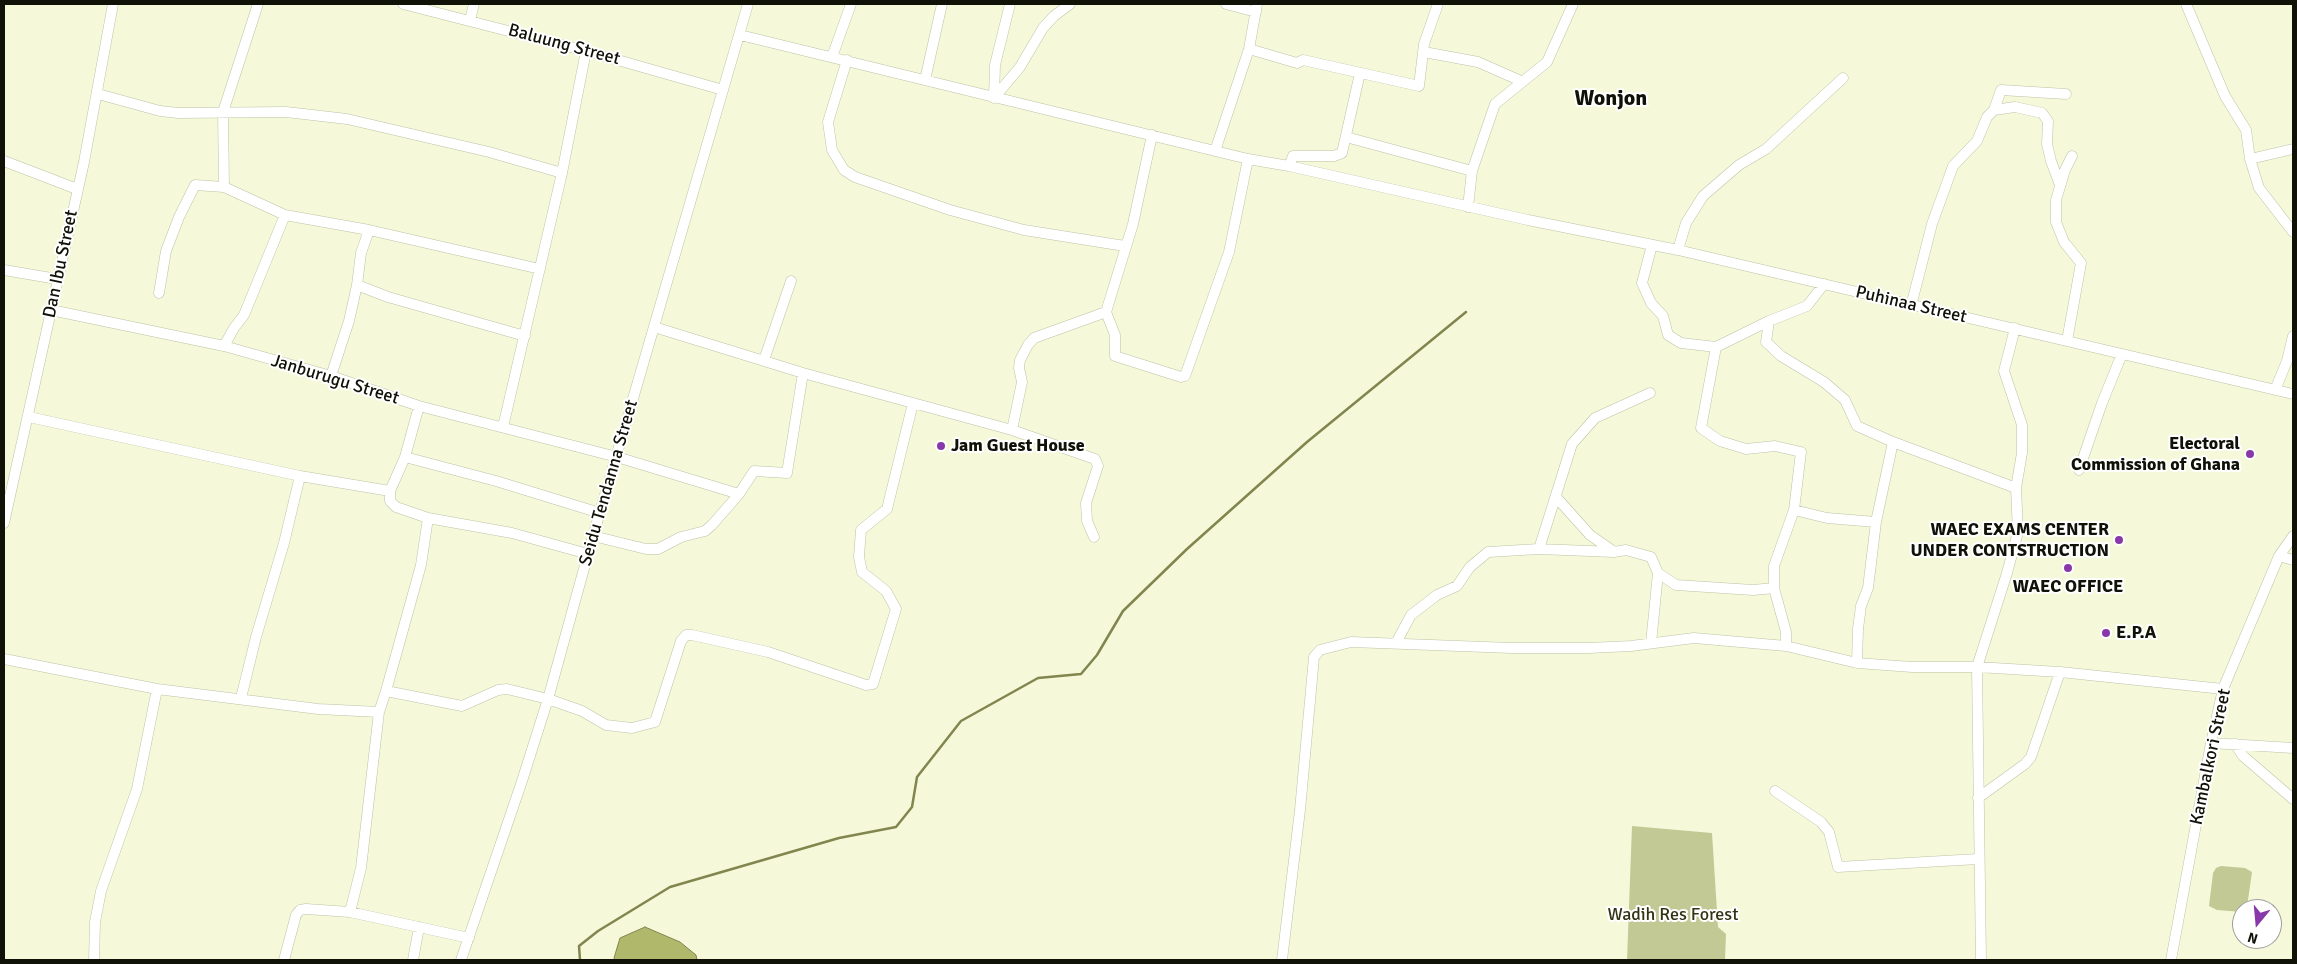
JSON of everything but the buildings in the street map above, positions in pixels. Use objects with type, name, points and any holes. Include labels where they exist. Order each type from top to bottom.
[{"type":"street","name":"Dan Ibu Street","points":[[4,523],[29,417],[98,94],[114,4]]},
{"type":"street","points":[[224,187],[223,112],[258,4]]},
{"type":"street","name":"Baluung Street","points":[[404,4],[586,51],[723,90]]},
{"type":"street","points":[[470,20],[474,4]]},
{"type":"street","name":"Seidu Tendanna Street","points":[[462,960],[548,699],[593,536],[748,4]]},
{"type":"street","points":[[832,57],[851,4]]},
{"type":"street","points":[[926,80],[942,4]]},
{"type":"street","points":[[994,98],[995,64],[1010,4]]},
{"type":"street","points":[[994,98],[1020,67],[1043,28],[1054,16],[1070,4]]},
{"type":"street","points":[[1215,151],[1249,49],[1256,8],[1226,4]]},
{"type":"street","points":[[1249,49],[1297,63],[1303,60],[1418,86],[1424,44],[1438,4]]},
{"type":"street","points":[[1468,207],[1472,171],[1495,104],[1521,81],[1547,62],[1573,4]]},
{"type":"street","points":[[2186,4],[2225,96],[2246,130],[2250,159],[2259,188],[2293,232]]},
{"type":"street","name":"Puhinaa Street","points":[[740,35],[1248,159],[1289,166],[1528,220],[1678,250],[2293,394]]},
{"type":"street","points":[[503,427],[562,173],[586,51]]},
{"type":"street","points":[[1424,52],[1478,62],[1521,81]]},
{"type":"street","points":[[847,60],[828,122],[832,150],[844,170],[855,177],[950,210],[1024,230],[1125,246]]},
{"type":"street","points":[[1289,166],[1292,156],[1334,156],[1342,153],[1360,73]]},
{"type":"street","points":[[1678,250],[1686,223],[1703,196],[1739,165],[1766,149],[1843,78]]},
{"type":"street","points":[[1911,306],[1932,224],[1953,166],[1977,140],[1987,117],[1994,110],[2001,90],[2066,94]]},
{"type":"street","points":[[98,94],[160,111],[178,113],[286,112],[347,119],[489,152],[562,173]]},
{"type":"street","points":[[1994,110],[2015,107],[2042,112],[2048,121],[2047,144],[2060,185]]},
{"type":"street","points":[[1152,135],[1133,224],[1106,312],[1115,335],[1115,356],[1181,377],[1185,376],[1229,252],[1248,159]]},
{"type":"street","points":[[1346,137],[1472,171]]},
{"type":"street","points":[[2250,159],[2293,149]]},
{"type":"street","points":[[2067,341],[2081,263],[2064,242],[2056,222],[2056,200],[2072,156]]},
{"type":"street","points":[[4,161],[77,189]]},
{"type":"street","points":[[160,293],[166,251],[178,217],[195,185],[224,187],[285,215],[369,230],[540,269]]},
{"type":"street","points":[[224,346],[244,315],[285,215]]},
{"type":"street","points":[[331,376],[349,321],[357,285],[361,252],[369,230]]},
{"type":"street","points":[[1652,245],[1642,283],[1650,303],[1662,316],[1668,335],[1681,343],[1716,347],[1770,321],[1807,306],[1824,284]]},
{"type":"street","points":[[4,270],[57,279]]},
{"type":"street","points":[[764,360],[791,281]]},
{"type":"street","points":[[357,285],[388,297],[525,336]]},
{"type":"street","name":"Janburugu Street","points":[[52,310],[224,346],[331,376],[419,406],[617,457],[739,494]]},
{"type":"street","points":[[1012,430],[1022,382],[1019,368],[1020,360],[1028,345],[1034,338],[1106,312]]},
{"type":"street","points":[[1770,321],[1766,342],[1780,356],[1824,382],[1845,400],[1857,426],[1893,442],[2016,488]]},
{"type":"street","points":[[654,327],[803,373],[1012,430],[1094,460],[1098,466],[1086,503],[1087,522],[1094,537]]},
{"type":"street","points":[[1981,960],[1978,859],[1977,667],[2018,532],[2016,488],[2022,452],[2022,426],[2004,370],[2016,328]]},
{"type":"street","points":[[2275,390],[2287,361],[2293,336]]},
{"type":"street","points":[[1716,347],[1701,428],[1720,441],[1746,449],[1775,446],[1801,452],[1794,510],[1774,566],[1774,588],[1786,632],[1786,646]]},
{"type":"street","points":[[2079,470],[2102,403],[2122,354]]},
{"type":"street","points":[[593,536],[646,549],[658,548],[681,537],[704,531],[712,525],[739,494],[754,471],[787,473],[803,373]]},
{"type":"street","points":[[1539,549],[1547,518],[1572,444],[1594,418],[1650,393]]},
{"type":"street","points":[[386,691],[462,706],[498,690],[506,689],[548,699],[582,711],[606,725],[632,728],[650,725],[655,722],[681,641],[686,635],[768,652],[866,685],[873,684],[896,609],[886,591],[862,572],[859,557],[861,530],[887,509],[913,403]]},
{"type":"street","points":[[419,406],[405,457],[390,491],[390,501],[396,507],[428,518],[512,533],[588,554]]},
{"type":"street","points":[[29,417],[300,476],[390,491]]},
{"type":"street","points":[[1857,663],[1861,606],[1868,588],[1876,522],[1893,442]]},
{"type":"street","points":[[405,457],[496,481],[600,513]]},
{"type":"street","points":[[241,698],[256,637],[284,543],[300,476]]},
{"type":"street","points":[[1556,496],[1590,535],[1614,552]]},
{"type":"street","points":[[1794,510],[1827,518],[1876,522]]},
{"type":"street","points":[[350,912],[360,868],[379,712],[421,565],[428,518]]},
{"type":"street","name":"Kambalkori Street","points":[[2171,960],[2210,743],[2223,689],[2280,556],[2293,536]]},
{"type":"street","points":[[1396,643],[1411,614],[1437,595],[1457,586],[1470,567],[1488,552],[1539,549],[1614,552],[1626,550],[1651,557],[1658,573],[1651,643]]},
{"type":"street","points":[[2280,556],[2293,560]]},
{"type":"street","points":[[1658,573],[1676,585],[1753,590],[1774,588]]},
{"type":"street","points":[[1282,960],[1300,810],[1314,657],[1320,650],[1351,642],[1512,648],[1589,648],[1694,638],[1786,646],[1857,663],[1912,667],[1977,667],[2060,672],[2223,689]]},
{"type":"street","points":[[4,659],[157,689],[241,698],[318,710],[379,712]]},
{"type":"street","points":[[1978,798],[2026,764],[2031,757],[2060,672]]},
{"type":"street","points":[[94,960],[95,922],[101,891],[137,789],[157,689]]},
{"type":"street","points":[[2210,743],[2293,748]]},
{"type":"street","points":[[2235,744],[2243,756],[2293,799]]},
{"type":"street","points":[[1775,790],[1821,822],[1832,839],[1838,868],[1978,859]]},
{"type":"street","points":[[284,960],[296,915],[300,910],[350,912],[469,938]]},
{"type":"street","points":[[414,960],[419,927]]},
{"type":"green space","name":"Wadih Res Forest","points":[[1632,826],[1712,833],[1718,927],[1726,934],[1725,960],[1627,960]]},
{"type":"green space","points":[[2221,866],[2245,868],[2252,872],[2248,899],[2232,899],[2232,911],[2217,910],[2209,906],[2213,873],[2216,868]]},
{"type":"shaded area","points":[[645,927],[680,942],[696,955],[697,960],[615,960],[620,938]]},
{"type":"waterway","points":[[580,960],[579,946],[598,931],[670,887],[839,838],[896,827],[912,807],[917,777],[961,721],[1038,678],[1081,674],[1097,655],[1123,611],[1187,549],[1307,442],[1466,312]]},
{"type":"place","name":"Jam Guest House","points":[[941,446]]},
{"type":"place","name":"Electoral Commission of Ghana","points":[[2250,454]]},
{"type":"place","name":"WAEC EXAMS CENTER UNDER CONTSTRUCTION","points":[[2119,540]]},
{"type":"place","name":"WAEC OFFICE","points":[[2068,568]]},
{"type":"place","name":"E.P.A","points":[[2106,633]]},
{"type":"district","name":"Wonjon","points":[[1611,99]]}]
